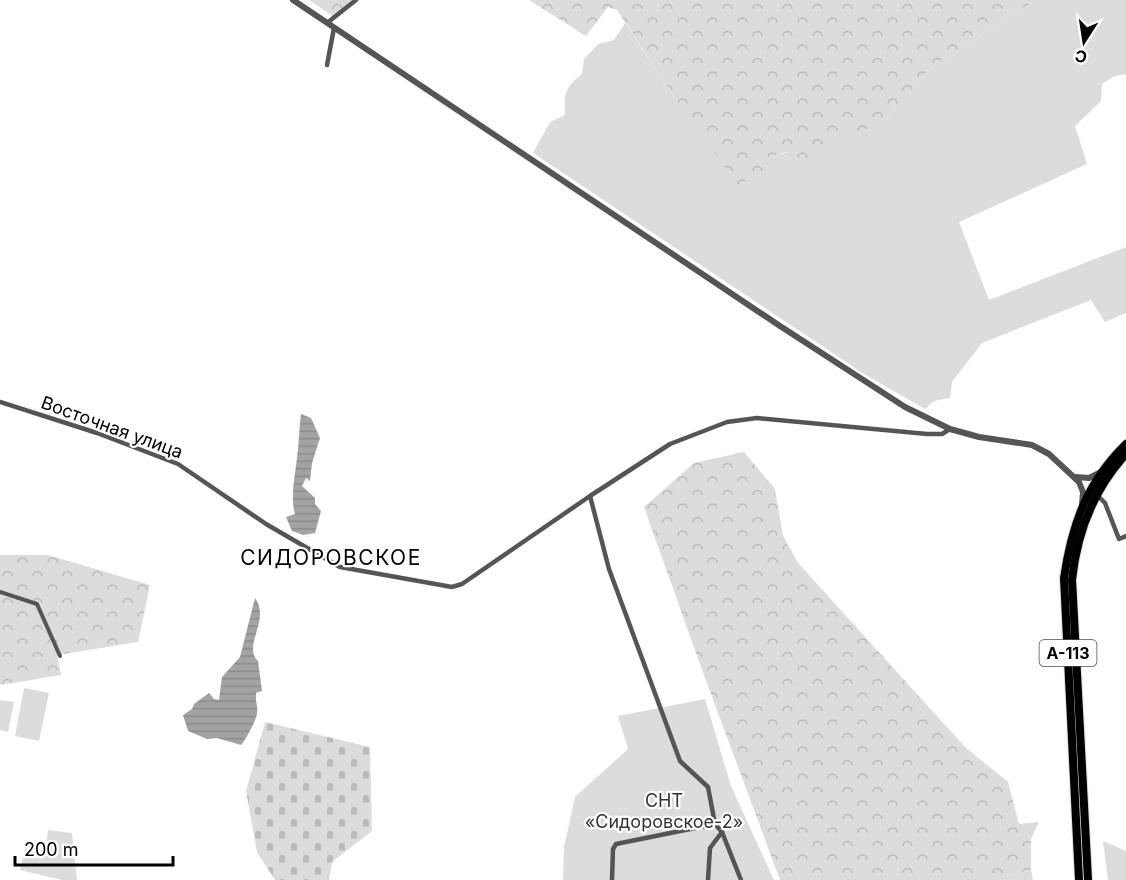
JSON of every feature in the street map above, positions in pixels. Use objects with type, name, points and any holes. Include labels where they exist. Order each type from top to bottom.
[{"type":"highway","name":"А-113","points":[[1078,880],[1065,578],[1069,545],[1082,506],[1103,470],[1126,444]]},
{"type":"highway","name":"А-113","points":[[1088,880],[1072,580],[1080,535],[1096,494],[1126,454]]},
{"type":"street","points":[[293,0],[853,375],[905,407],[950,429],[979,437],[1032,445],[1049,454],[1075,476],[1083,492],[1082,506]]},
{"type":"street","points":[[327,23],[356,0]]},
{"type":"street","points":[[327,65],[334,27]]},
{"type":"street","name":"Восточная улица","points":[[0,402],[97,433],[178,464],[266,524],[340,567],[452,587],[462,584],[670,444],[727,422],[757,418],[927,434],[942,434],[950,429]]},
{"type":"street","points":[[1075,476],[1089,478],[1103,470]]},
{"type":"street","points":[[1096,494],[1105,503],[1119,538],[1126,536]]},
{"type":"street","points":[[590,496],[609,569],[680,761],[708,787],[715,824],[722,832],[741,880]]},
{"type":"street","points":[[0,592],[37,604],[60,656]]},
{"type":"street","points":[[612,880],[613,849],[616,844],[715,824]]},
{"type":"street","points":[[708,880],[710,848],[722,832]]},
{"type":"green space","points":[[309,0],[353,0],[333,16]]},
{"type":"green space","points":[[529,0],[1035,0],[929,70],[886,119],[797,164],[786,152],[767,159],[765,172],[738,185],[680,106],[617,10],[608,7],[586,36]]},
{"type":"green space","points":[[1035,0],[1126,0],[1126,74],[1115,76],[1102,84],[1101,101],[1075,126],[1087,164],[959,222],[989,300],[1126,247],[1126,313],[1105,322],[1091,300],[982,343],[952,382],[950,398],[934,401],[925,409],[864,374],[533,153],[550,122],[565,115],[567,92],[572,83],[582,74],[584,59],[598,44],[614,40],[625,23],[680,106],[767,159],[886,119],[929,70]]},
{"type":"green space","points":[[744,452],[775,489],[783,536],[798,563],[965,747],[1008,782],[1019,824],[1039,822],[1031,839],[1031,870],[989,880],[780,880],[644,507],[694,463]]},
{"type":"green space","points":[[0,555],[48,555],[150,585],[138,642],[57,655],[61,675],[0,685]]},
{"type":"green space","points":[[24,688],[49,693],[39,741],[15,736]]},
{"type":"green space","name":"СНТ «Сидоровское-2»","points":[[705,699],[731,786],[774,880],[563,880],[564,847],[575,797],[628,749],[618,716]]},
{"type":"green space","points":[[0,700],[14,702],[8,732],[0,730]]},
{"type":"green space","points":[[265,722],[370,747],[372,831],[332,862],[329,880],[275,880],[257,852],[246,791]]},
{"type":"green space","points":[[48,830],[72,833],[77,880],[62,880],[20,870],[25,848],[45,851]]},
{"type":"green space","points":[[1103,841],[1126,851],[1126,880],[1108,880]]},
{"type":"green space","points":[[1031,870],[1033,880],[989,880]]},
{"type":"shaded area","points":[[301,414],[311,418],[320,438],[312,463],[310,481],[306,478],[302,486],[315,498],[315,504],[321,511],[315,533],[303,535],[292,531],[286,517],[295,514],[293,493]]},
{"type":"shaded area","points":[[255,598],[260,615],[253,648],[258,661],[262,691],[256,693],[256,716],[251,730],[241,745],[217,738],[207,739],[188,731],[183,715],[209,693],[214,699],[219,700],[222,677],[240,657]]},
{"type":"district","name":"СИДОРОВСКОЕ","points":[[331,557]]}]
